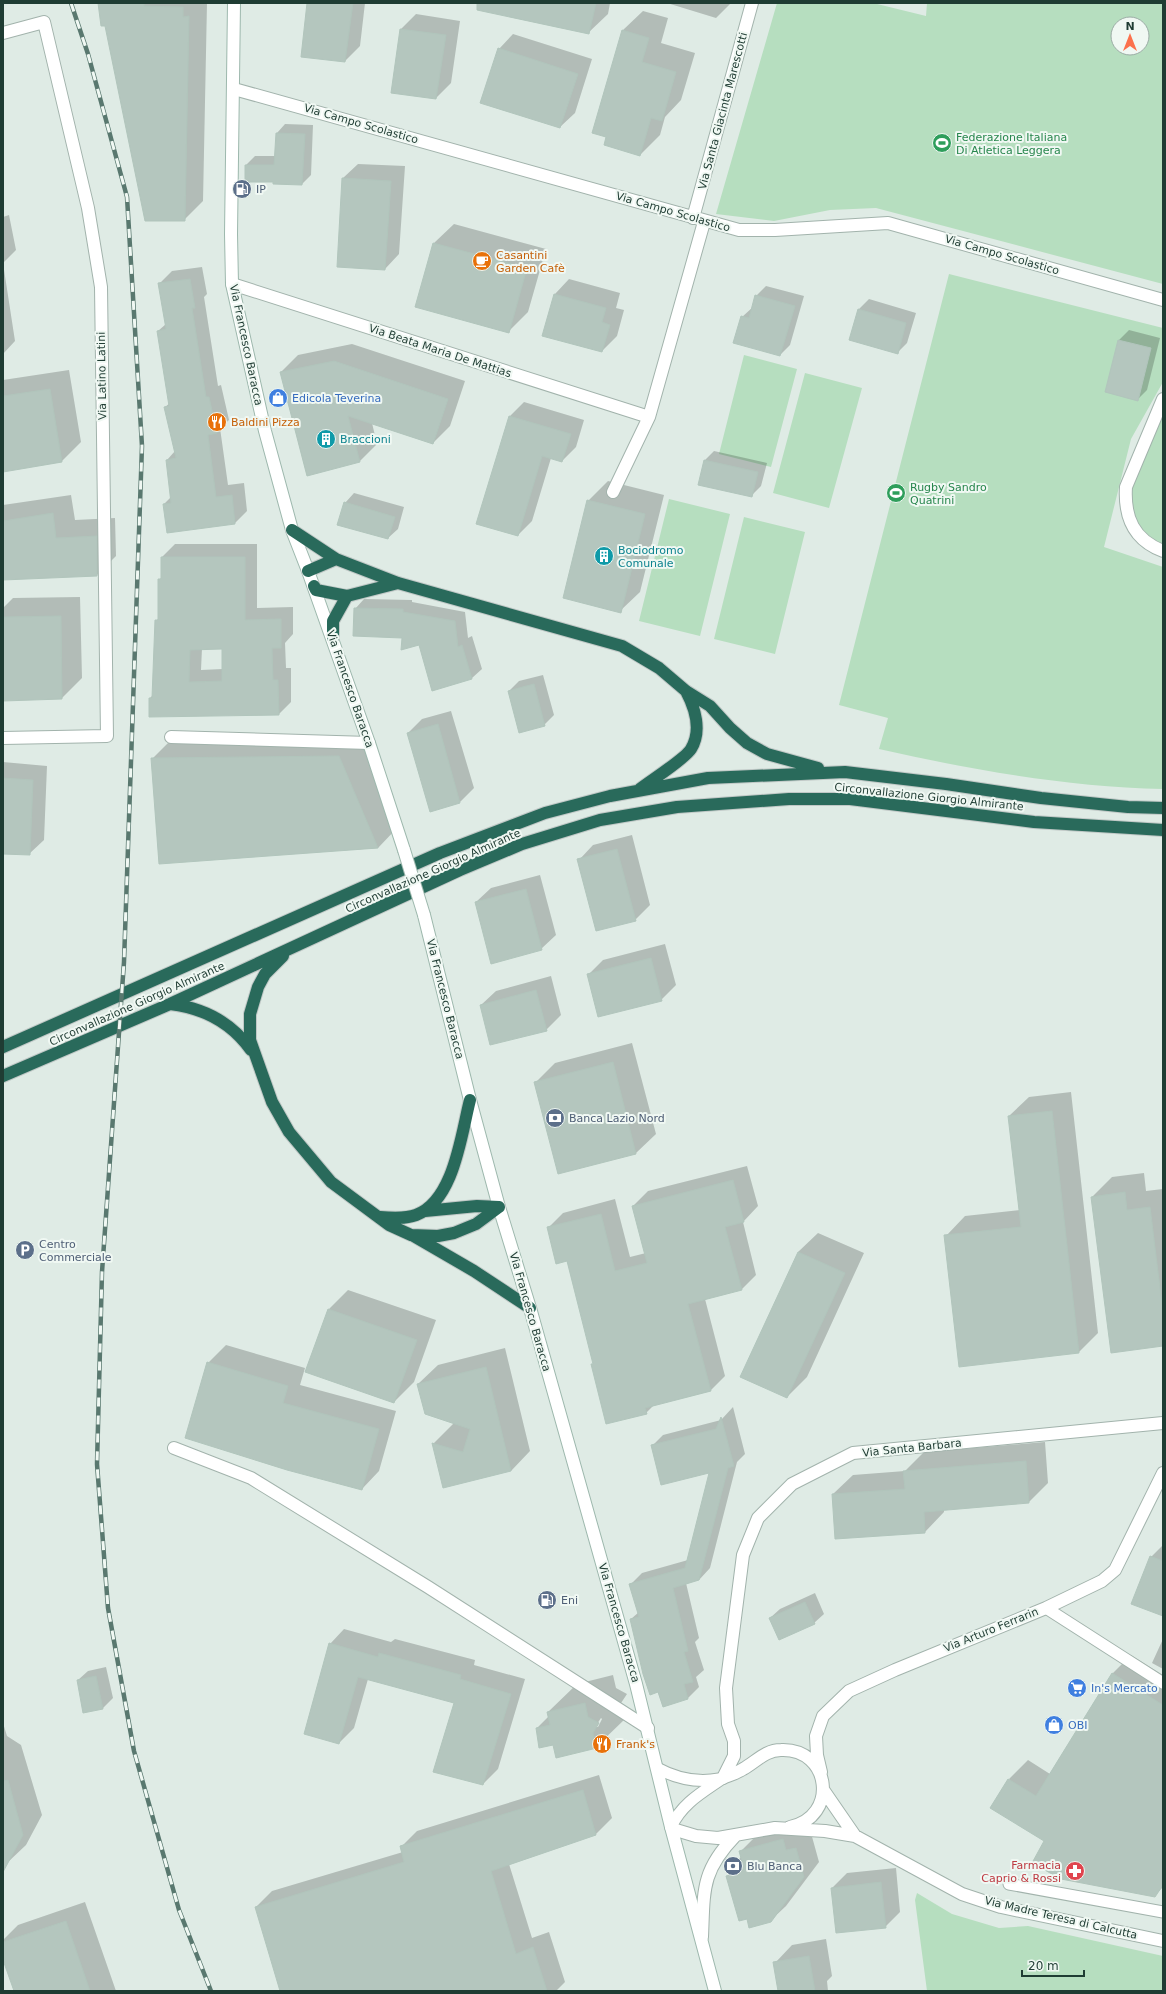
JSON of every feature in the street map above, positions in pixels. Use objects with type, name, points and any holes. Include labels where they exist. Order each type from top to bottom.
[{"type":"highway","points":[[292,530],[336,559],[398,582],[622,646],[659,668],[686,690],[710,706],[730,728],[747,743],[767,754],[808,766],[845,772]]},
{"type":"highway","points":[[308,571],[336,559]]},
{"type":"highway","points":[[314,586],[316,590],[348,596],[398,582]]},
{"type":"highway","points":[[332,638],[333,622],[348,596]]},
{"type":"highway","points":[[636,791],[691,750],[697,725],[696,713],[686,690]]},
{"type":"highway","name":"Circonvallazione Giorgio Almirante","points":[[3,1047],[440,853],[545,813],[610,796],[708,778],[845,772],[946,784],[1041,798],[1128,807],[1163,808]]},
{"type":"highway","name":"Circonvallazione Giorgio Almirante","points":[[3,1076],[170,1004],[460,870],[522,844],[600,820],[677,807],[789,799],[850,799],[1034,822],[1124,829],[1163,830]]},
{"type":"highway","points":[[300,944],[275,962],[265,974],[258,987],[250,1014],[250,1040],[253,1053],[272,1102],[289,1132],[331,1182],[363,1207],[380,1217],[389,1225],[411,1235],[474,1271],[530,1308]]},
{"type":"highway","points":[[170,1004],[196,1008],[222,1020],[244,1041],[253,1053]]},
{"type":"highway","points":[[426,1211],[439,1198],[449,1178],[456,1158],[470,1100]]},
{"type":"highway","points":[[380,1217],[405,1218],[426,1211],[463,1207],[499,1207]]},
{"type":"highway","points":[[411,1235],[438,1236],[454,1233],[476,1224],[499,1207]]},
{"type":"street","name":"Via Francesco Baracca","points":[[234,3],[231,234],[232,284],[265,431],[292,530],[314,586],[369,742],[424,915],[470,1100],[499,1207],[530,1308],[648,1728],[671,1827],[715,1991]]},
{"type":"street","name":"Via Santa Giacinta Marescotti","points":[[699,220],[752,3]]},
{"type":"street","name":"Via Latino Latini","points":[[3,33],[44,22],[88,208],[101,287],[107,736],[3,738]]},
{"type":"street","name":"Via Campo Scolastico","points":[[234,89],[359,122],[699,220],[739,230],[775,230],[888,223],[1163,300]]},
{"type":"street","points":[[613,492],[649,417],[699,220]]},
{"type":"street","name":"Via Beata Maria De Mattias","points":[[232,284],[649,417]]},
{"type":"street","points":[[1163,400],[1126,488],[1125,500],[1127,513],[1136,532],[1151,547],[1163,551]]},
{"type":"street","points":[[172,737],[369,742]]},
{"type":"street","name":"Via Santa Barbara","points":[[723,1778],[734,1756],[734,1741],[728,1724],[726,1688],[743,1555],[758,1518],[792,1484],[853,1453],[1163,1423]]},
{"type":"street","points":[[174,1448],[251,1478],[428,1587],[648,1728]]},
{"type":"street","name":"Via Arturo Ferrarin","points":[[824,1791],[817,1755],[816,1736],[823,1716],[849,1691],[895,1670],[1046,1608],[1102,1581],[1115,1570],[1163,1473]]},
{"type":"street","points":[[723,1778],[743,1769],[769,1752],[780,1750],[791,1750],[801,1754],[821,1772]]},
{"type":"street","points":[[671,1827],[676,1830],[703,1837],[718,1838],[735,1836],[754,1830],[796,1826],[806,1820],[821,1802],[824,1791]]},
{"type":"street","points":[[824,1791],[855,1836]]},
{"type":"street","points":[[784,1828],[825,1831],[855,1836]]},
{"type":"street","points":[[702,1942],[705,1882],[715,1860],[735,1836]]},
{"type":"street","name":"Via Madre Teresa di Calcutta","points":[[855,1836],[962,1894],[1001,1907],[1163,1941]]},
{"type":"lane","points":[[1046,1608],[1163,1683]]},
{"type":"lane","points":[[658,1768],[674,1776],[696,1781],[723,1778]]},
{"type":"lane","points":[[671,1827],[676,1818],[693,1799],[723,1778]]},
{"type":"lane","points":[[1008,1884],[1163,1912]]},
{"type":"green space","points":[[777,3],[873,3],[926,16],[927,3],[1163,3],[1163,284],[876,208],[830,210],[774,221],[716,214]]},
{"type":"green space","points":[[949,274],[1163,328],[1163,382],[1131,439],[1104,547],[1163,567],[1163,789],[1127,788],[1055,781],[949,764],[879,749],[888,718],[839,705]]},
{"type":"green space","points":[[744,355],[797,369],[771,467],[719,454]]},
{"type":"green space","points":[[805,373],[862,388],[829,508],[773,493]]},
{"type":"green space","points":[[1163,399],[1163,551],[1143,540],[1125,500]]},
{"type":"green space","points":[[669,499],[730,514],[700,636],[639,621]]},
{"type":"green space","points":[[744,517],[805,532],[775,654],[714,639]]},
{"type":"green space","points":[[917,1893],[952,1914],[999,1928],[1028,1926],[1163,1956],[1163,1991],[927,1991],[915,1900]]},
{"type":"building","points":[[98,3],[144,3],[144,6],[183,7],[183,17],[189,16],[185,221],[145,221],[105,26],[101,26]]},
{"type":"building","points":[[307,3],[353,3],[345,62],[301,57]]},
{"type":"building","points":[[477,3],[596,3],[589,34],[477,10]]},
{"type":"building","points":[[400,29],[446,35],[436,99],[391,93]]},
{"type":"building","points":[[622,30],[649,38],[642,62],[676,72],[662,121],[651,118],[640,156],[604,145],[606,137],[592,133]]},
{"type":"building","points":[[498,48],[578,74],[560,128],[480,103]]},
{"type":"building","points":[[276,133],[305,134],[302,185],[273,184],[273,182],[245,182],[245,165],[274,165]]},
{"type":"building","points":[[342,178],[391,181],[385,270],[337,267]]},
{"type":"building","points":[[433,243],[527,268],[509,333],[415,307]]},
{"type":"building","points":[[190,279],[195,308],[192,308],[206,397],[209,397],[217,433],[208,435],[216,497],[232,495],[235,524],[167,533],[163,504],[171,503],[166,460],[176,458],[164,407],[169,406],[157,331],[166,329],[158,283]]},
{"type":"building","points":[[554,294],[606,308],[602,322],[610,325],[602,352],[542,336]]},
{"type":"building","points":[[755,295],[795,306],[780,356],[733,343],[741,316],[749,318]]},
{"type":"building","points":[[858,309],[906,323],[898,354],[849,340]]},
{"type":"building","points":[[1118,340],[1151,348],[1138,401],[1105,392]]},
{"type":"building","points":[[334,361],[448,399],[433,444],[348,416],[360,462],[307,476],[280,372]]},
{"type":"building","points":[[50,389],[62,462],[3,472],[3,396]]},
{"type":"building","points":[[509,416],[571,434],[562,462],[542,456],[518,536],[476,524]]},
{"type":"building","points":[[704,460],[758,472],[752,497],[698,485]]},
{"type":"building","name":"Bociodromo Comunale","points":[[587,500],[645,514],[621,613],[563,598]]},
{"type":"building","points":[[344,502],[395,517],[388,539],[337,525]]},
{"type":"building","points":[[53,513],[56,538],[97,536],[97,576],[3,580],[3,521]]},
{"type":"building","points":[[161,557],[245,557],[245,620],[281,619],[281,648],[272,648],[273,680],[278,680],[279,715],[149,717],[149,698],[152,698],[155,620],[158,620],[158,579],[161,579]],"holes":[[[222,649],[222,681],[189,682],[190,650]]]},
{"type":"building","points":[[354,608],[403,609],[403,612],[455,621],[458,647],[462,645],[472,679],[432,691],[419,645],[401,650],[402,638],[353,636]]},
{"type":"building","points":[[61,616],[62,699],[3,701],[3,617]]},
{"type":"building","points":[[534,684],[545,726],[519,733],[508,691]]},
{"type":"building","points":[[438,724],[460,803],[430,812],[407,733]]},
{"type":"building","points":[[339,756],[378,848],[159,864],[151,758]]},
{"type":"building","points":[[3,778],[33,780],[30,855],[3,854]]},
{"type":"building","points":[[617,849],[636,921],[596,931],[577,859]]},
{"type":"building","points":[[526,889],[542,950],[491,964],[475,902]]},
{"type":"building","points":[[651,958],[662,1001],[598,1017],[587,974]]},
{"type":"building","points":[[536,990],[547,1031],[490,1045],[480,1005]]},
{"type":"building","points":[[613,1062],[636,1154],[558,1174],[534,1082]]},
{"type":"building","points":[[1052,1111],[1079,1353],[959,1367],[944,1235],[1021,1227],[1008,1116]]},
{"type":"building","points":[[733,1180],[744,1222],[725,1227],[742,1290],[688,1304],[711,1391],[645,1408],[647,1414],[606,1424],[591,1364],[593,1364],[567,1261],[556,1264],[547,1227],[601,1214],[615,1271],[647,1263],[632,1206]]},
{"type":"building","points":[[1125,1192],[1127,1210],[1150,1207],[1163,1313],[1163,1346],[1111,1353],[1091,1197]]},
{"type":"building","points":[[798,1252],[845,1273],[787,1398],[740,1377]]},
{"type":"building","points":[[328,1309],[417,1340],[394,1403],[305,1372]]},
{"type":"building","points":[[207,1362],[288,1386],[283,1403],[379,1429],[362,1490],[287,1470],[185,1438]]},
{"type":"building","points":[[486,1367],[511,1471],[443,1488],[432,1443],[463,1452],[470,1429],[425,1414],[417,1384]]},
{"type":"building","points":[[721,1417],[734,1466],[728,1468],[699,1580],[673,1588],[688,1651],[684,1652],[693,1682],[684,1684],[688,1699],[663,1707],[658,1692],[650,1695],[643,1674],[630,1619],[639,1617],[629,1584],[685,1568],[709,1473],[661,1485],[651,1445],[716,1429]]},
{"type":"building","points":[[1026,1461],[1029,1503],[924,1512],[925,1533],[835,1539],[832,1494],[905,1489],[903,1471]]},
{"type":"building","points":[[1150,1556],[1163,1561],[1163,1616],[1131,1604]]},
{"type":"building","points":[[805,1602],[815,1624],[779,1640],[769,1618]]},
{"type":"building","points":[[329,1643],[378,1657],[379,1653],[461,1675],[460,1679],[511,1694],[483,1785],[433,1772],[454,1703],[358,1677],[339,1744],[304,1734]]},
{"type":"building","points":[[1112,1673],[1163,1705],[1163,1885],[1155,1897],[1061,1879],[1032,1863],[1044,1841],[990,1808],[1008,1779],[1036,1796]]},
{"type":"building","points":[[96,1676],[103,1709],[83,1713],[77,1680]]},
{"type":"building","points":[[585,1703],[588,1717],[599,1723],[593,1733],[597,1748],[556,1758],[553,1745],[539,1748],[536,1728],[550,1725],[547,1712]]},
{"type":"building","points":[[8,1780],[23,1835],[3,1872],[3,1781]]},
{"type":"building","points":[[583,1790],[596,1835],[491,1871],[516,1954],[533,1947],[547,1991],[280,1991],[255,1907],[404,1862],[400,1846]]},
{"type":"building","points":[[783,1839],[786,1850],[796,1848],[804,1877],[771,1922],[749,1928],[747,1919],[739,1921],[726,1876],[734,1874],[731,1865],[742,1862],[739,1851]]},
{"type":"building","points":[[881,1882],[886,1928],[836,1933],[831,1888]]},
{"type":"building","points":[[66,1921],[90,1991],[14,1991],[3,1960],[3,1942]]},
{"type":"building","points":[[809,1956],[815,1991],[778,1991],[773,1962]]},
{"type":"railway","points":[[71,3],[88,54],[127,197],[142,446],[124,962],[102,1272],[97,1464],[108,1608],[134,1751],[179,1910],[211,1991]]},
{"type":"place","name":"Federazione Italiana Di Atletica Leggera","points":[[942,143]]},
{"type":"place","name":"IP","points":[[242,189]]},
{"type":"place","name":"Casantini Garden Cafè","points":[[482,261]]},
{"type":"place","name":"Edicola Teverina","points":[[278,398]]},
{"type":"place","name":"Baldini Pizza","points":[[217,422]]},
{"type":"place","name":"Braccioni","points":[[326,439]]},
{"type":"place","name":"Rugby Sandro Quatrini","points":[[896,493]]},
{"type":"place","name":"Bociodromo Comunale","points":[[604,556]]},
{"type":"place","name":"Banca Lazio Nord","points":[[555,1118]]},
{"type":"place","name":"Centro Commerciale","points":[[25,1250]]},
{"type":"place","name":"Eni","points":[[547,1600]]},
{"type":"place","name":"In's Mercato","points":[[1077,1688]]},
{"type":"place","name":"OBI","points":[[1054,1725]]},
{"type":"place","name":"Frank's","points":[[602,1744]]},
{"type":"place","name":"Blu Banca","points":[[733,1866]]},
{"type":"place","name":"Farmacia Caprio & Rossi","points":[[1075,1871]]}]
